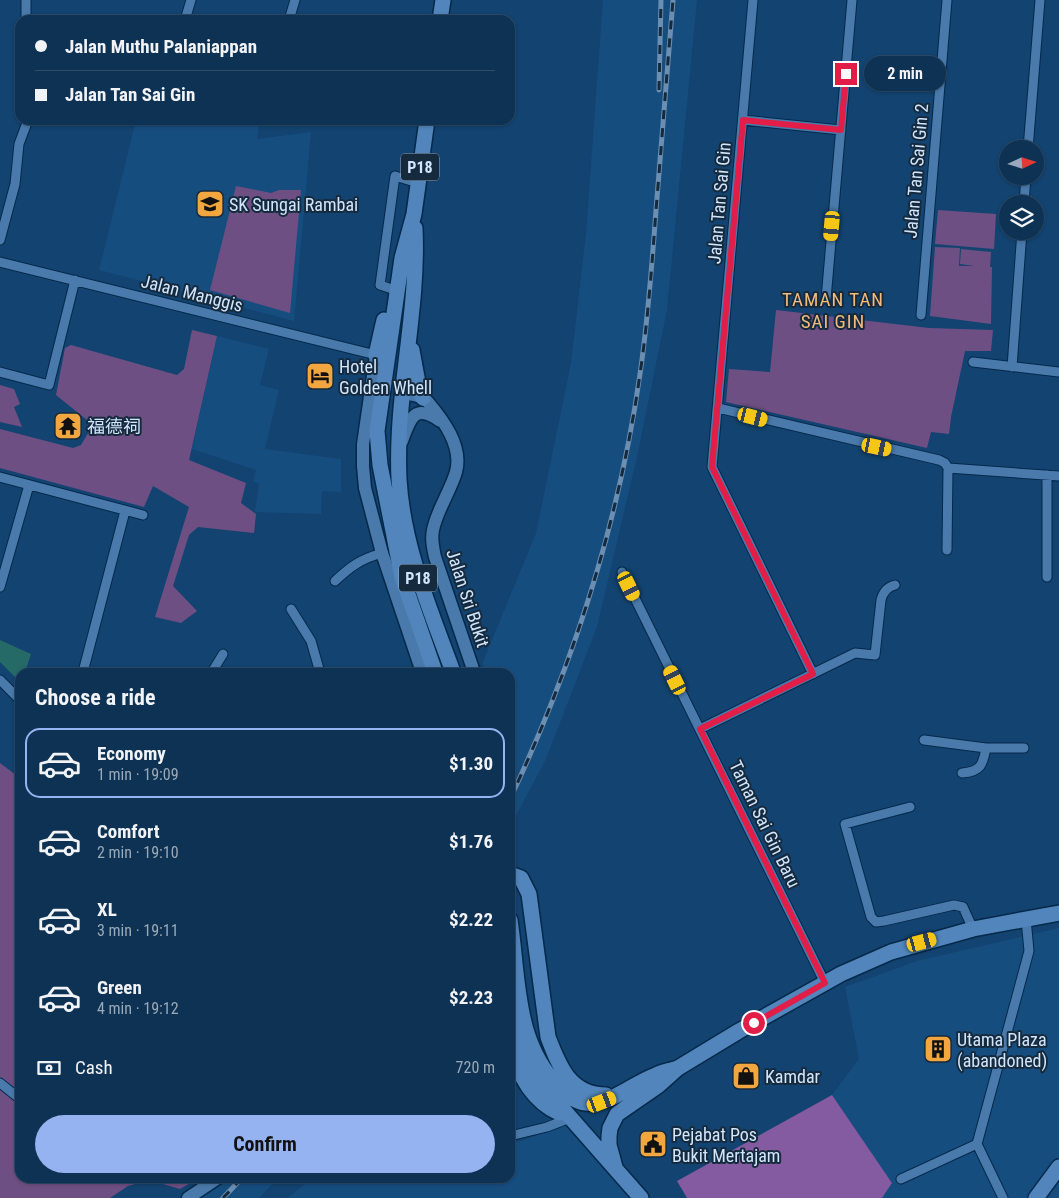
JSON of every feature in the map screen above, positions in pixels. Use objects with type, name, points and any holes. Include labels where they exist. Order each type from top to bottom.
[{"type":"main road","points":[[441,15],[443,0]]},
{"type":"main road","name":"P18","points":[[426,125],[414,214],[402,258],[377,431],[380,465],[402,577],[434,668]]},
{"type":"main road","name":"P18","points":[[414,214],[416,260],[402,394],[399,480],[406,531],[416,571],[452,668]]},
{"type":"main road","points":[[376,355],[392,289],[402,258]]},
{"type":"main road","points":[[411,314],[413,360],[423,398]]},
{"type":"main road","points":[[384,486],[387,410],[392,399],[402,394]]},
{"type":"main road","points":[[515,876],[522,878],[529,894],[548,1037],[556,1058],[573,1083],[584,1092],[595,1095],[617,1096]]},
{"type":"main road","points":[[615,1167],[609,1145],[609,1136],[610,1128],[617,1114],[659,1085],[678,1068],[738,1032],[825,983],[891,952],[973,929],[1059,914]]},
{"type":"main road","points":[[515,959],[526,1034],[536,1069],[546,1074],[565,1094],[580,1102],[591,1104],[617,1096],[655,1075],[678,1068]]},
{"type":"main road","points":[[515,1034],[520,1053],[536,1069],[570,1118],[641,1198]]},
{"type":"main road","points":[[515,1062],[528,1088],[541,1102],[570,1118]]},
{"type":"main road","points":[[1036,1198],[1059,1167]]},
{"type":"street","points":[[26,0],[26,15]]},
{"type":"street","points":[[186,15],[191,0]]},
{"type":"street","points":[[290,15],[295,0]]},
{"type":"street","name":"Jalan Tan Sai Gin","points":[[753,0],[712,467],[813,674]]},
{"type":"street","points":[[826,299],[852,0]]},
{"type":"street","name":"Jalan Tan Sai Gin 2","points":[[921,315],[947,0]]},
{"type":"street","points":[[1029,140],[1040,0]]},
{"type":"street","points":[[743,120],[841,130]]},
{"type":"street","points":[[0,240],[15,184],[19,144],[27,125]]},
{"type":"street","points":[[392,289],[380,285],[394,176],[418,183]]},
{"type":"street","points":[[1012,367],[1021,240]]},
{"type":"street","name":"Jalan Manggis","points":[[0,262],[376,355]]},
{"type":"street","points":[[0,372],[48,385],[75,280]]},
{"type":"street","points":[[376,355],[366,423],[363,466],[365,488],[382,554],[421,668]]},
{"type":"street","points":[[973,362],[1059,372]]},
{"type":"street","points":[[402,394],[423,398]]},
{"type":"street","name":"Jalan Sri Bukit","points":[[423,398],[450,433],[455,446],[456,471],[434,525],[432,544],[473,668]]},
{"type":"street","points":[[718,408],[939,460],[948,468],[947,550]]},
{"type":"street","name":"P18","points":[[399,452],[408,425],[415,414],[427,413],[442,422]]},
{"type":"street","points":[[948,468],[1059,476]]},
{"type":"street","points":[[1047,475],[1047,577]]},
{"type":"street","points":[[0,477],[143,515]]},
{"type":"street","points":[[0,587],[29,485]]},
{"type":"street","points":[[84,668],[125,511]]},
{"type":"street","points":[[335,580],[364,558],[382,554]]},
{"type":"street","name":"Taman Sai Gin Baru","points":[[622,572],[825,983]]},
{"type":"street","points":[[700,729],[855,654],[875,654],[883,593],[889,587],[895,585]]},
{"type":"street","points":[[292,609],[311,641],[319,668]]},
{"type":"street","points":[[214,668],[223,654]]},
{"type":"street","points":[[0,680],[15,695]]},
{"type":"street","points":[[924,740],[986,748],[1024,748]]},
{"type":"street","points":[[962,773],[971,773],[984,762],[986,748]]},
{"type":"street","points":[[910,807],[845,824],[871,917],[876,922],[884,921],[954,904],[963,907],[973,929]]},
{"type":"street","points":[[1003,1198],[977,1144],[1029,951],[1026,919]]},
{"type":"street","points":[[0,1084],[15,1095]]},
{"type":"street","points":[[515,1135],[533,1131],[570,1118]]},
{"type":"street","points":[[900,1179],[977,1144]]},
{"type":"street","points":[[188,1198],[210,1183]]},
{"type":"shaded area","points":[[603,0],[697,0],[667,310],[637,457],[597,627],[546,759],[515,818],[515,668],[484,668],[483,662],[536,533],[571,363],[586,233]]},
{"type":"shaded area","name":"SK Sungai Rambai","points":[[135,125],[259,125],[257,139],[311,132],[294,321],[99,270]]},
{"type":"shaded area","points":[[236,186],[271,193],[279,190],[301,190],[290,313],[210,290]]},
{"type":"shaded area","points":[[938,210],[996,214],[994,249],[935,244]]},
{"type":"shaded area","points":[[935,247],[960,248],[959,266],[974,266],[960,264],[961,249],[991,252],[991,324],[930,316]]},
{"type":"shaded area","points":[[776,310],[929,328],[993,330],[991,351],[965,351],[949,434],[931,432],[927,448],[726,402],[729,369],[770,372]]},
{"type":"shaded area","points":[[192,330],[217,336],[189,460],[246,483],[241,503],[256,514],[254,533],[198,527],[189,535],[173,586],[197,611],[181,623],[155,617],[189,507],[153,486],[144,507],[0,468],[0,429],[73,448],[81,445],[93,425],[56,395],[65,348],[71,345],[177,375],[184,369]]},
{"type":"shaded area","points":[[217,336],[269,349],[260,385],[279,390],[265,449],[341,459],[341,492],[322,491],[321,514],[255,512],[259,484],[253,481],[256,470],[192,449]]},
{"type":"shaded area","points":[[0,385],[14,389],[20,404],[14,407],[22,427],[0,422]]},
{"type":"shaded area","points":[[0,640],[31,654],[26,668],[15,668],[15,677],[0,662]]},
{"type":"shaded area","points":[[0,763],[15,774],[15,1183],[138,1183],[128,1186],[110,1198],[0,1198]]},
{"type":"shaded area","points":[[1059,928],[1059,1198],[882,1198],[892,1183],[832,1095],[859,1059],[845,987],[917,961]]},
{"type":"shaded area","points":[[832,1095],[892,1183],[882,1198],[687,1198],[677,1181]]},
{"type":"shaded area","points":[[564,1124],[630,1198],[288,1198],[306,1183],[515,1183],[515,1142],[522,1141]]},
{"type":"shaded area","points":[[159,1183],[190,1183],[180,1189]]},
{"type":"shaded area","points":[[214,1183],[273,1183],[259,1198],[194,1198]]},
{"type":"railway","points":[[659,90],[661,0]]},
{"type":"railway","points":[[515,788],[554,697],[573,645],[591,592],[620,484],[631,429],[648,313],[673,0]]},
{"type":"railway","points":[[223,1198],[237,1183]]},
{"type":"place","name":"SK Sungai Rambai","points":[[210,204]]},
{"type":"place","name":"Hotel Golden Whell","points":[[320,376]]},
{"type":"place","name":"福德祠","points":[[68,426]]},
{"type":"place","name":"Utama Plaza (abandoned)","points":[[938,1049]]},
{"type":"place","name":"Kamdar","points":[[746,1076]]},
{"type":"place","name":"Pejabat Pos Bukit Mertajam","points":[[653,1144]]},
{"type":"district","name":"TAMAN TAN SAI GIN","points":[[833,310]]},
{"type":"route","points":[[754,1023],[825,983],[700,729],[813,674],[712,467],[743,120],[841,130],[846,74]]}]
